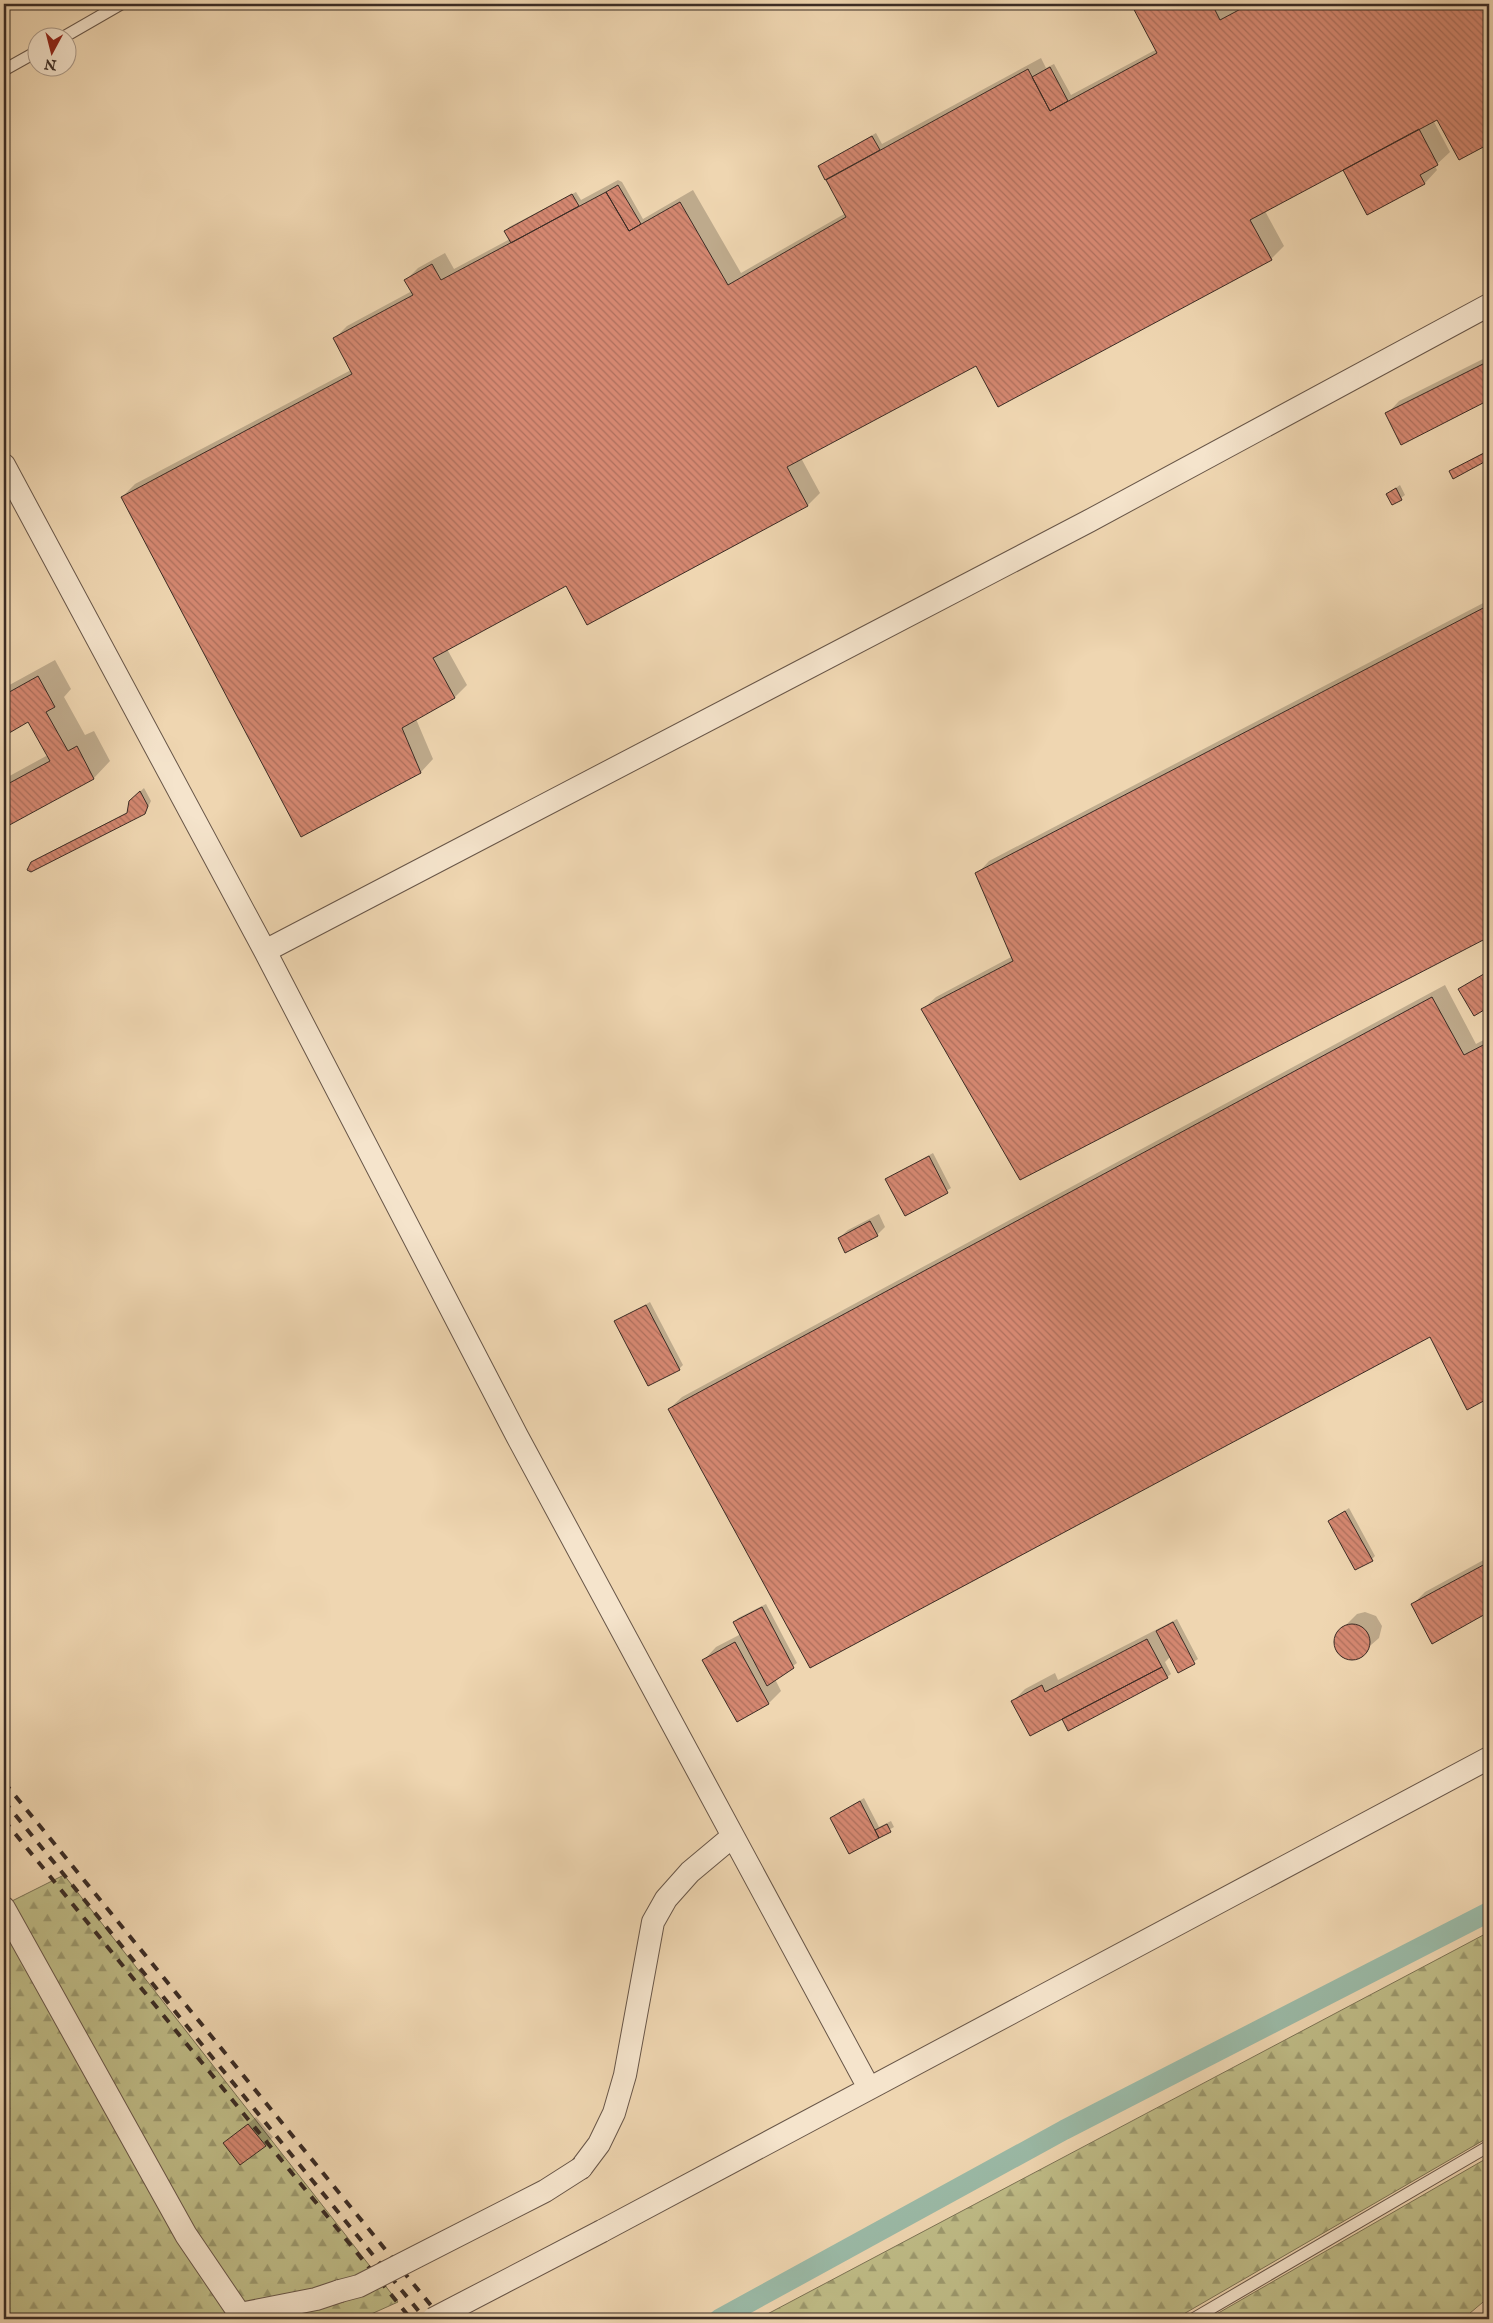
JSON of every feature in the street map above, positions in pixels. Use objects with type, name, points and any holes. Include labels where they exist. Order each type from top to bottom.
[{"type":"street","points":[[265,951],[1102,513],[1489,306]]},
{"type":"street","points":[[4,465],[265,951],[517,1436],[869,2088]]},
{"type":"street","points":[[433,2319],[602,2231],[1489,1758]]},
{"type":"street","points":[[4,1908],[186,2235],[242,2316],[316,2299],[359,2286],[545,2191],[581,2168],[599,2144],[614,2113],[625,2075],[653,1922],[666,1899],[690,1872],[733,1836]]},
{"type":"lane","points":[[78,29],[121,4]]},
{"type":"lane","points":[[4,70],[28,57]]},
{"type":"lane","points":[[1193,2319],[1489,2146]]},
{"type":"green space","points":[[64,1875],[398,2302],[360,2319],[4,2319],[4,1905]]},
{"type":"green space","points":[[1489,1932],[1489,2137],[1175,2319],[758,2319]]},
{"type":"green space","points":[[1489,2157],[1489,2297],[1463,2319],[1208,2319]]},
{"type":"building","points":[[1131,4],[1212,4],[1220,20],[1250,4],[1489,4],[1489,144],[1459,160],[1437,120],[1250,220],[1272,260],[998,407],[976,366],[787,467],[808,506],[587,625],[566,586],[433,658],[455,698],[402,728],[421,773],[301,837],[121,497],[352,374],[333,338],[413,295],[404,280],[432,264],[441,280],[606,192],[629,231],[680,202],[728,285],[846,217],[826,180],[1028,69],[1050,111],[1157,53]]},
{"type":"building","points":[[1050,67],[1068,101],[1050,111],[1032,77]]},
{"type":"building","points":[[1419,129],[1438,165],[1420,175],[1425,184],[1367,215],[1343,170]]},
{"type":"building","points":[[872,136],[880,150],[825,180],[818,166]]},
{"type":"building","points":[[618,185],[641,224],[629,231],[606,192]]},
{"type":"building","points":[[572,194],[579,206],[511,243],[504,231]]},
{"type":"building","points":[[1489,361],[1489,400],[1401,445],[1385,413]]},
{"type":"building","points":[[1484,453],[1488,460],[1453,479],[1449,471]]},
{"type":"building","points":[[1396,488],[1402,500],[1392,505],[1386,494]]},
{"type":"building","points":[[1489,605],[1489,937],[1020,1180],[921,1009],[1013,961],[975,873]]},
{"type":"building","points":[[38,676],[55,707],[46,712],[68,751],[77,746],[94,779],[4,828],[4,786],[50,761],[28,722],[4,736],[4,695]]},
{"type":"building","points":[[140,791],[148,806],[145,814],[31,872],[27,870],[31,862],[127,813],[129,801]]},
{"type":"building","points":[[1489,971],[1489,1007],[1474,1016],[1458,989]]},
{"type":"building","points":[[1432,997],[1464,1055],[1489,1042],[1489,1398],[1467,1410],[1430,1337],[810,1668],[668,1409]]},
{"type":"building","points":[[929,1156],[948,1193],[905,1216],[885,1179]]},
{"type":"building","points":[[870,1221],[878,1236],[845,1253],[838,1238]]},
{"type":"building","points":[[646,1305],[680,1370],[648,1386],[614,1321]]},
{"type":"building","points":[[1345,1511],[1373,1561],[1355,1570],[1328,1521]]},
{"type":"building","points":[[1487,1563],[1489,1566],[1489,1612],[1432,1644],[1411,1604]]},
{"type":"building","points":[[762,1607],[794,1668],[767,1686],[733,1622]]},
{"type":"building","points":[[1173,1622],[1195,1664],[1178,1673],[1156,1631]]},
{"type":"building","points":[[1352,1624],[1364,1630],[1370,1642],[1364,1654],[1352,1660],[1340,1654],[1334,1642],[1340,1630]]},
{"type":"building","points":[[1147,1639],[1162,1667],[1030,1736],[1011,1701],[1042,1685],[1045,1692]]},
{"type":"building","points":[[735,1642],[769,1704],[737,1722],[702,1660]]},
{"type":"building","points":[[1162,1667],[1168,1678],[1068,1731],[1062,1719]]},
{"type":"building","points":[[860,1801],[879,1838],[849,1854],[830,1818]]},
{"type":"building","points":[[887,1824],[891,1832],[879,1838],[875,1830]]},
{"type":"building","points":[[248,2124],[266,2146],[240,2165],[223,2143]]},
{"type":"waterway","points":[[719,2319],[1064,2130],[1489,1912]]},
{"type":"railway","points":[[4,1782],[442,2319]]},
{"type":"railway","points":[[4,1801],[425,2319]]},
{"type":"railway","points":[[4,1820],[411,2319]]}]
